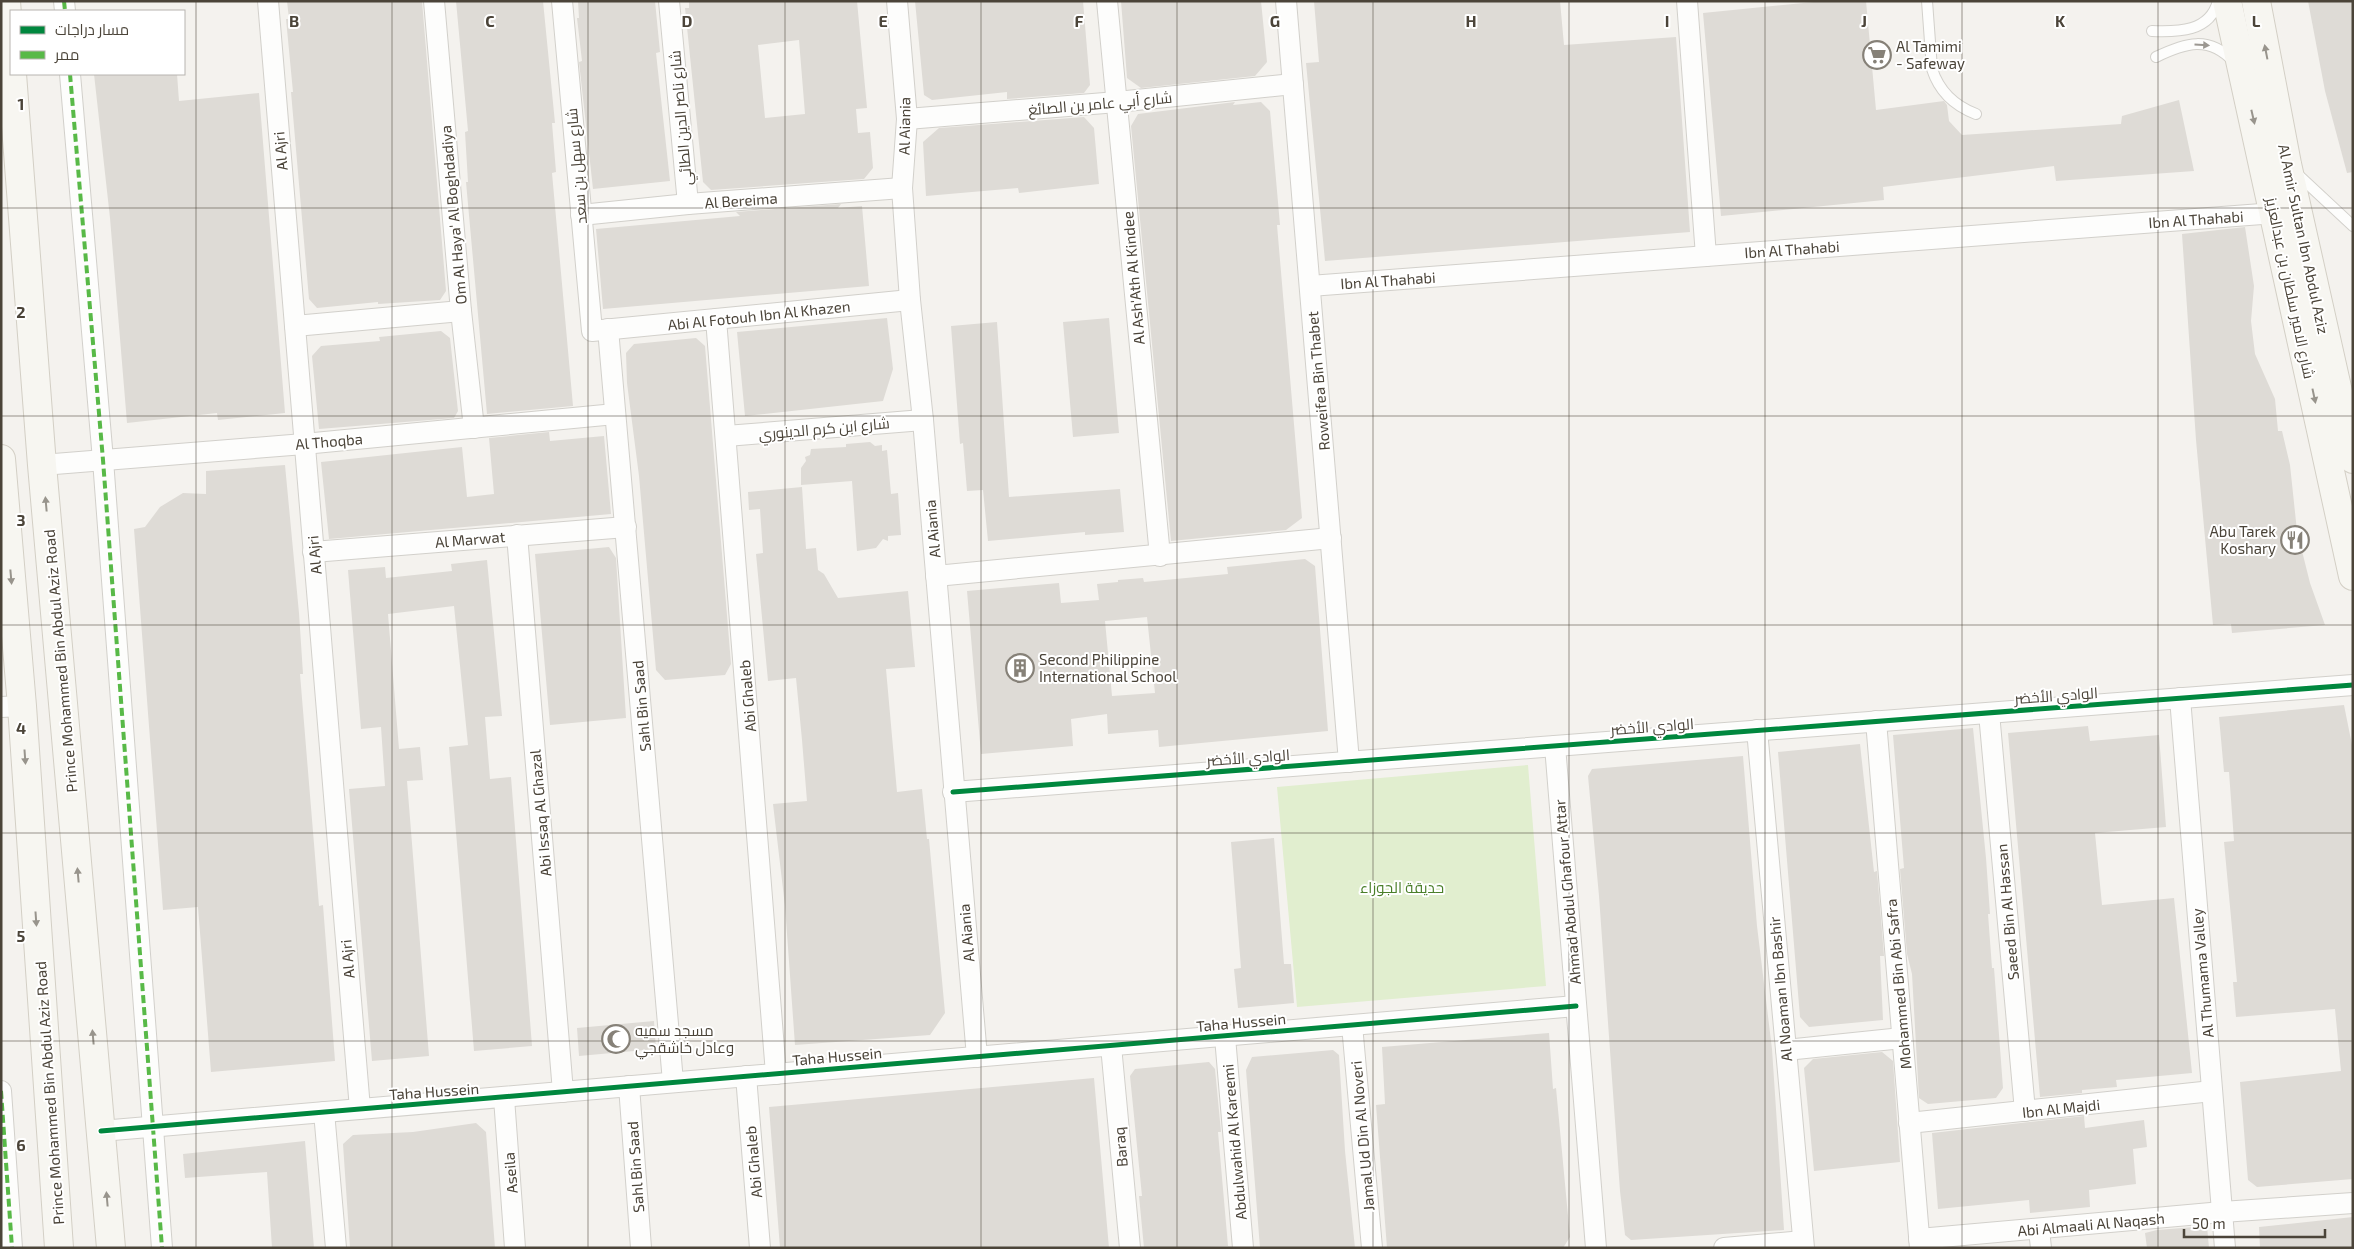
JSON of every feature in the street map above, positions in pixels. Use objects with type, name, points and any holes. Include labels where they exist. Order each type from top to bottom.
[{"type":"main road","name":"Prince Mohammed Bin Abdul Aziz Road","points":[[6,1],[10,58]]},
{"type":"main road","name":"شارع الامير سلطان بن عبدالعزيز","points":[[2227,1],[2275,213],[2353,576]]},
{"type":"main road","name":"Al Amir Sultan Ibn Abdul Aziz","points":[[2262,7],[2287,164],[2353,459]]},
{"type":"main road","name":"Prince Mohammed Bin Abdul Aziz Road","points":[[11,75],[42,465],[111,1248]]},
{"type":"main road","name":"Prince Mohammed Bin Abdul Aziz Road","points":[[1,459],[11,707],[59,1248]]},
{"type":"street","name":"Al Ajri","points":[[268,1],[360,1109]]},
{"type":"street","name":"Om Al Haya' Al Boghdadiya","points":[[434,1],[461,311],[474,428]]},
{"type":"street","name":"شارع سهل بن سعد","points":[[562,1],[581,215],[600,330]]},
{"type":"street","name":"شارع ناصر الدين الطائي","points":[[669,1],[688,204]]},
{"type":"street","name":"Al Aiania","points":[[897,1],[907,119],[902,188],[910,300],[936,576],[977,1057]]},
{"type":"street","name":"Al Ash'Ath Al Kindee","points":[[1107,1],[1160,556]]},
{"type":"street","name":"Roweifea Bin Thabet","points":[[1286,1],[1349,762]]},
{"type":"street","points":[[1687,1],[1706,256]]},
{"type":"street","points":[[70,75],[104,460],[162,1248]]},
{"type":"street","name":"شارع أبي عامر بن الصائغ","points":[[907,119],[1117,102],[1293,84]]},
{"type":"street","name":"Al Bereima","points":[[581,215],[688,204],[902,188]]},
{"type":"street","name":"Ibn Al Thahabi","points":[[1310,286],[2275,213]]},
{"type":"street","name":"Abi Al Fotouh Ibn Al Khazen","points":[[600,330],[910,300]]},
{"type":"street","points":[[295,326],[461,311]]},
{"type":"street","name":"Abi Ghaleb","points":[[716,319],[776,1074]]},
{"type":"street","name":"Sahl Bin Saad","points":[[600,330],[615,414],[626,527],[673,1082]]},
{"type":"street","name":"Al Thoqba","points":[[42,465],[304,444],[615,414]]},
{"type":"street","name":"شارع ابن كرم الدينوري","points":[[726,436],[922,420]]},
{"type":"street","name":"Al Marwat","points":[[313,552],[626,527]]},
{"type":"street","name":"Abi Issaq Al Ghazal","points":[[517,535],[563,1092]]},
{"type":"street","points":[[936,576],[1160,556],[1330,538]]},
{"type":"street","name":"الوادي الأخضر","points":[[954,792],[2353,685]]},
{"type":"street","name":"Al Thumama Valley","points":[[2180,698],[2225,1248]]},
{"type":"street","name":"Saeed Bin Al Hassan","points":[[1989,712],[2025,1112]]},
{"type":"street","name":"Mohammed Bin Abi Safra","points":[[1876,721],[1919,1244]]},
{"type":"street","name":"Al Noaman Ibn Bashir","points":[[1757,730],[1804,1244]]},
{"type":"street","name":"Ahmad Abdul Ghafour Attar","points":[[1554,746],[1596,1248]]},
{"type":"street","name":"Taha Hussein","points":[[101,1131],[1576,1006]]},
{"type":"street","name":"Jamal Ud Din Al Noveri","points":[[1352,1025],[1372,1248]]},
{"type":"street","name":"Abdulwahid Al Kareemi","points":[[1225,1037],[1243,1248]]},
{"type":"street","points":[[1786,1050],[1902,1038]]},
{"type":"street","name":"Baraq","points":[[1111,1046],[1130,1248]]},
{"type":"street","name":"Abi Ghaleb","points":[[746,1076],[760,1248]]},
{"type":"street","name":"Sahl Bin Saad","points":[[629,1086],[641,1248]]},
{"type":"street","points":[[1,1091],[12,1248]]},
{"type":"street","name":"Ibn Al Majdi","points":[[1909,1122],[2212,1092]]},
{"type":"street","name":"Aseila","points":[[504,1098],[516,1248]]},
{"type":"street","points":[[324,1112],[336,1248]]},
{"type":"street","name":"Abi Almaali Al Naqash","points":[[1919,1244],[2040,1239],[2222,1212],[2353,1203]]},
{"type":"street","points":[[1724,1248],[1804,1244]]},
{"type":"lane","points":[[1927,1],[1932,69],[1935,79],[1949,98],[1976,114]]},
{"type":"lane","points":[[2152,30],[2172,32],[2193,28],[2204,23],[2216,8],[2218,1]]},
{"type":"lane","points":[[2156,57],[2176,47],[2198,43],[2208,44],[2219,48],[2244,75]]},
{"type":"lane","points":[[2287,164],[2353,226]]},
{"type":"green space","name":"حديقة الجوزاء","points":[[1528,765],[1546,986],[1297,1007],[1277,787]]},
{"type":"building","points":[[287,1],[422,1],[446,291],[440,300],[378,304],[378,302],[317,308],[309,299],[291,92],[293,92],[286,19],[289,19]]},
{"type":"building","points":[[456,1],[543,1],[555,123],[552,123],[556,172],[552,173],[573,406],[487,414],[466,182],[468,182],[465,132],[468,131]]},
{"type":"building","points":[[578,1],[655,1],[660,52],[656,53],[670,181],[593,189],[579,62],[582,61],[577,18],[579,18]]},
{"type":"building","points":[[689,1],[857,1],[867,108],[856,109],[858,133],[870,132],[873,168],[864,179],[711,190],[703,182],[685,8],[689,8]],"holes":[[[799,40],[805,114],[765,118],[758,45]]]},
{"type":"building","points":[[915,1],[1083,1],[1090,85],[1084,93],[1007,99],[1007,92],[932,100],[924,95]]},
{"type":"building","points":[[1121,1],[1261,1],[1267,62],[1255,76],[1141,88],[1127,78]]},
{"type":"building","points":[[1314,1],[1560,1],[1564,45],[1676,37],[1690,232],[1325,261],[1306,63],[1319,62]]},
{"type":"building","points":[[1824,1],[1866,1],[1876,110],[1944,101],[1947,105],[1949,121],[1962,135],[2121,124],[2122,116],[2179,100],[2194,171],[2056,181],[2054,166],[1883,187],[1884,200],[1721,216],[1703,13]]},
{"type":"building","points":[[2308,1],[2353,1],[2353,172],[2347,173],[2325,91]]},
{"type":"building","points":[[94,75],[177,75],[179,101],[259,93],[285,413],[218,420],[217,413],[127,423],[110,218]]},
{"type":"building","points":[[1235,102],[1233,105],[1261,102],[1270,111],[1280,225],[1277,225],[1302,518],[1286,530],[1171,541],[1131,126],[1138,114]]},
{"type":"building","points":[[1084,117],[1094,128],[1099,184],[1019,193],[1018,188],[926,196],[923,142],[939,128]]},
{"type":"building","points":[[841,204],[838,208],[862,206],[869,286],[603,309],[596,229],[740,216],[736,212]]},
{"type":"building","points":[[2245,227],[2254,286],[2251,321],[2255,354],[2275,399],[2278,431],[2282,431],[2290,465],[2297,531],[2310,583],[2325,625],[2232,633],[2231,624],[2213,625],[2196,440],[2182,234]]},
{"type":"building","points":[[887,318],[893,369],[883,401],[745,416],[737,332]]},
{"type":"building","points":[[1109,318],[1119,433],[1073,437],[1063,322]]},
{"type":"building","points":[[997,322],[1009,497],[1120,489],[1124,532],[1085,535],[1085,532],[988,541],[983,490],[967,491],[963,443],[960,444],[951,326]]},
{"type":"building","points":[[441,331],[450,338],[458,411],[454,418],[319,429],[312,356],[321,346],[380,341],[379,337]]},
{"type":"building","points":[[696,338],[705,346],[731,664],[725,675],[665,680],[656,670],[639,476],[627,383],[626,353],[634,344]]},
{"type":"building","points":[[549,432],[550,441],[604,436],[611,514],[329,539],[321,462],[462,447],[467,497],[494,494],[489,438]]},
{"type":"building","points":[[870,442],[875,446],[882,445],[882,451],[887,450],[891,494],[898,493],[901,535],[888,536],[888,541],[883,539],[876,548],[857,551],[852,481],[801,485],[801,468],[806,461],[805,457],[810,455],[811,449],[846,447],[846,444]]},
{"type":"building","points":[[285,465],[299,613],[303,674],[300,674],[319,906],[323,905],[335,1061],[211,1072],[198,907],[163,910],[134,529],[145,527],[160,507],[183,493],[206,494],[206,471]]},
{"type":"building","points":[[802,487],[806,549],[816,548],[818,570],[824,574],[838,598],[908,591],[915,667],[886,669],[897,792],[922,789],[927,839],[929,839],[945,1013],[930,1035],[795,1045],[785,906],[773,804],[807,801],[802,740],[796,678],[768,681],[756,554],[763,553],[760,509],[749,510],[748,492]]},
{"type":"building","points":[[609,547],[616,558],[626,718],[550,725],[535,554]]},
{"type":"building","points":[[1305,559],[1315,566],[1328,731],[1159,747],[1158,730],[1108,734],[1107,714],[1071,719],[1073,746],[981,754],[967,591],[1059,583],[1061,603],[1099,600],[1097,584],[1143,578],[1144,582],[1228,574],[1227,567]],"holes":[[[1147,617],[1155,693],[1112,696],[1105,621]]]},
{"type":"building","points":[[487,560],[502,716],[485,717],[490,779],[511,777],[532,1046],[474,1051],[449,747],[468,745],[454,606],[388,614],[399,749],[420,747],[423,780],[407,781],[429,1056],[372,1061],[349,789],[385,786],[381,727],[361,729],[348,570],[385,567],[386,578],[452,571],[451,564]]},
{"type":"building","points":[[2344,705],[2353,750],[2353,1179],[2257,1187],[2248,1180],[2240,1082],[2341,1071],[2335,1009],[2236,1017],[2233,982],[2237,982],[2224,842],[2234,841],[2229,772],[2224,772],[2219,717]]},
{"type":"building","points":[[2088,726],[2090,741],[2159,735],[2166,827],[2095,833],[2102,905],[2174,898],[2192,1073],[2116,1080],[2117,1087],[2082,1090],[2082,1093],[2040,1097],[2008,733]]},
{"type":"building","points":[[1973,728],[1986,858],[1990,914],[1988,914],[2003,1088],[1996,1098],[1928,1104],[1919,1098],[1912,974],[1907,954],[1900,869],[1904,868],[1893,735]]},
{"type":"building","points":[[1860,744],[1874,872],[1877,871],[1884,956],[1880,956],[1883,1020],[1809,1027],[1800,1017],[1778,752]]},
{"type":"building","points":[[1743,756],[1757,926],[1772,1049],[1784,1230],[1631,1240],[1625,1235],[1620,1191],[1599,896],[1588,776],[1592,769]]},
{"type":"building","points":[[1274,838],[1284,964],[1291,964],[1294,1003],[1238,1008],[1234,969],[1241,968],[1231,842]]},
{"type":"building","name":"مسجد سميه وعادل خاشقجي","points":[[654,1021],[656,1049],[579,1056],[577,1028]]},
{"type":"building","points":[[1549,1033],[1553,1089],[1556,1088],[1570,1237],[1563,1248],[1387,1248],[1376,1105],[1385,1104],[1382,1047]]},
{"type":"building","points":[[1333,1050],[1339,1055],[1345,1151],[1355,1248],[1260,1248],[1246,1070],[1252,1057]]},
{"type":"building","points":[[1882,1052],[1893,1061],[1900,1162],[1814,1171],[1804,1068],[1813,1059]]},
{"type":"building","points":[[1209,1062],[1215,1069],[1221,1132],[1218,1132],[1228,1246],[1144,1248],[1139,1196],[1142,1196],[1130,1076],[1135,1069]]},
{"type":"building","points":[[1094,1078],[1109,1248],[780,1248],[769,1107]]},
{"type":"building","points":[[2084,1116],[2085,1128],[2144,1120],[2147,1147],[2133,1149],[2136,1184],[2089,1190],[2090,1207],[2030,1213],[2029,1200],[1938,1209],[1932,1133]]},
{"type":"building","points":[[476,1123],[486,1132],[495,1248],[350,1248],[343,1144],[353,1135],[413,1132]]},
{"type":"building","points":[[305,1141],[314,1248],[272,1248],[267,1172],[185,1178],[183,1154]]},
{"type":"building","points":[[2353,1217],[2353,1248],[2260,1248],[2259,1227]]},
{"type":"building","points":[[2207,1226],[2209,1248],[2147,1248],[2145,1233],[2157,1230]]},
{"type":"marked path","points":[[64,1],[65,10]]},
{"type":"marked path","points":[[70,75],[103,460],[162,1248]]},
{"type":"marked path","points":[[1,1091],[12,1248]]},
{"type":"cycle path","points":[[953,792],[2353,685]]},
{"type":"cycle path","points":[[101,1131],[1576,1006]]},
{"type":"place","name":"Al Tamimi - Safeway","points":[[1877,55]]},
{"type":"place","name":"Abu Tarek Koshary","points":[[2295,540]]},
{"type":"place","name":"Second Philippine International School","points":[[1020,668]]},
{"type":"place","name":"مسجد سميه وعادل خاشقجي","points":[[616,1039]]}]
